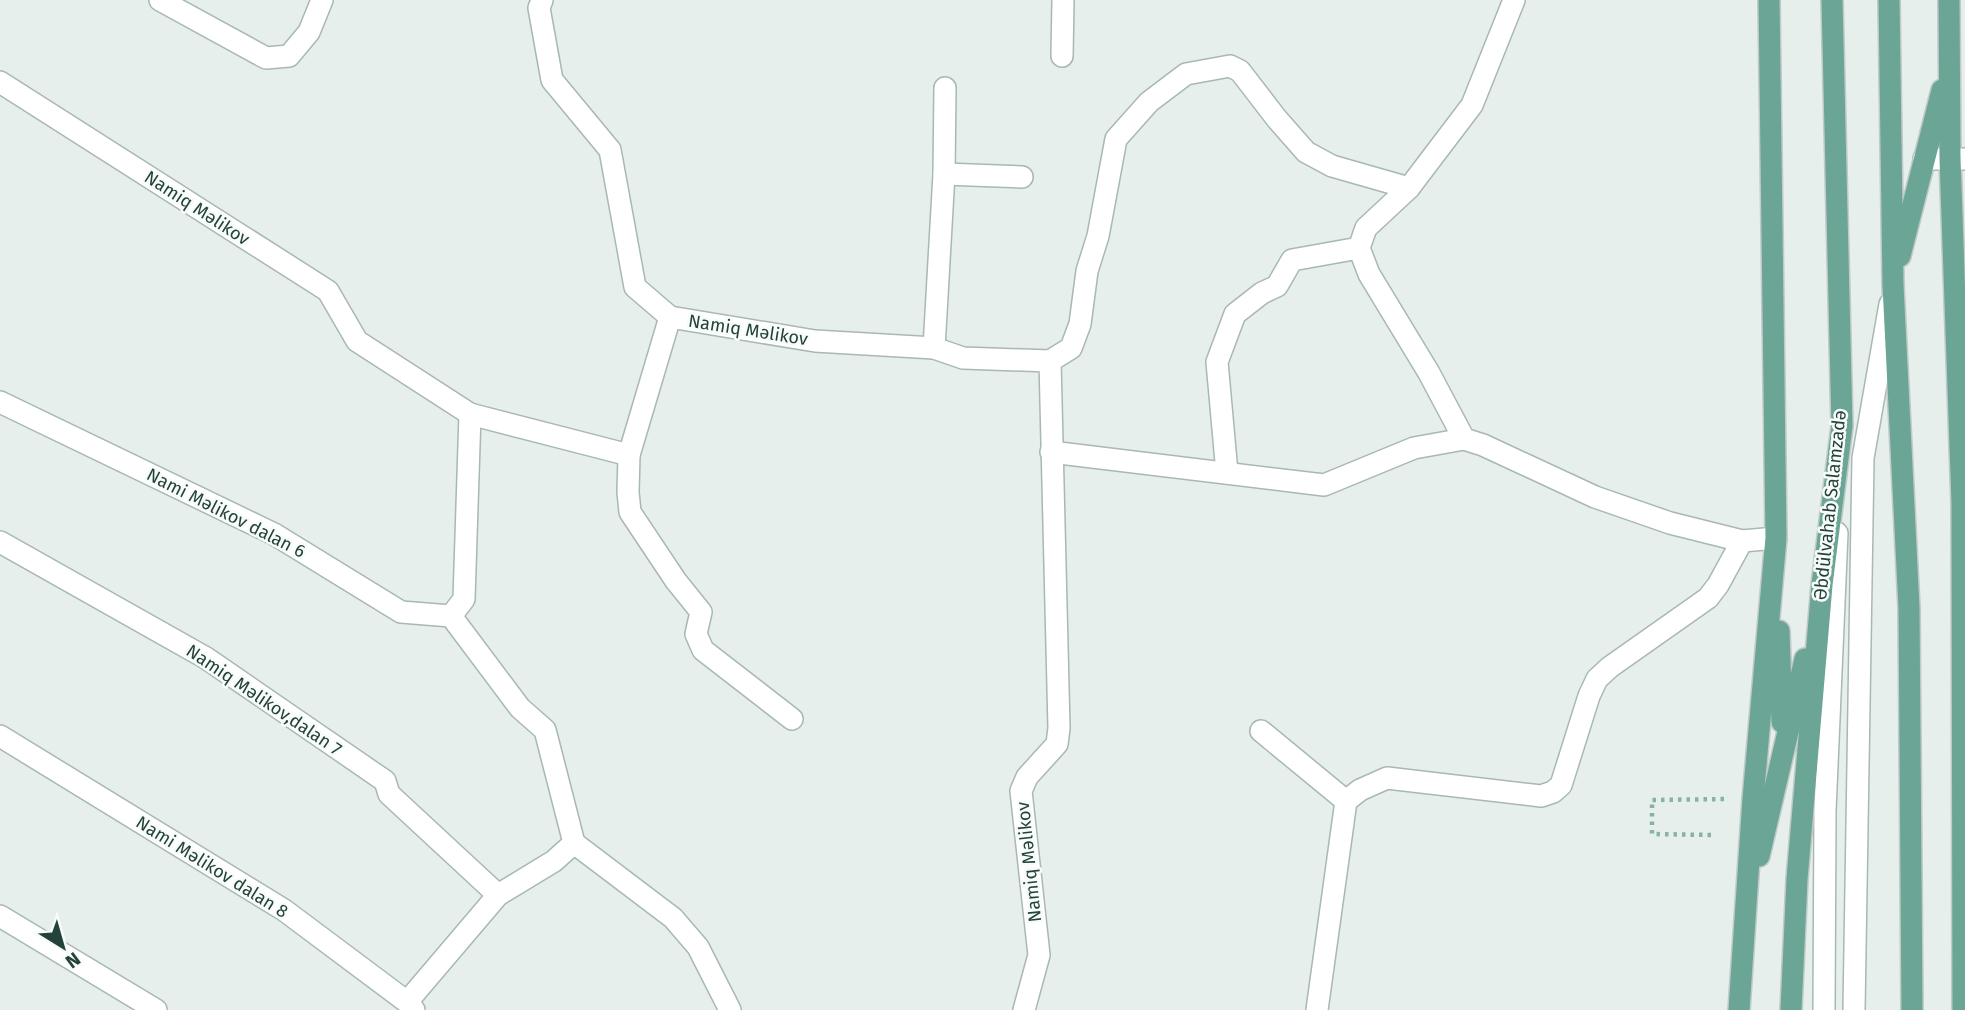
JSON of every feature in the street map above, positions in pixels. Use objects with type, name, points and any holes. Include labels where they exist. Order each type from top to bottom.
[{"type":"main road","points":[[1769,0],[1776,538],[1783,752],[1797,879]]},
{"type":"main road","name":"Əbdülvahab Salamzadə","points":[[1791,1010],[1797,879],[1822,585],[1842,426],[1832,0]]},
{"type":"main road","points":[[1889,0],[1893,285],[1909,608],[1912,1010]]},
{"type":"main road","points":[[1949,0],[1957,159],[1964,503],[1963,1010]]},
{"type":"main road","points":[[1893,285],[1950,59]]},
{"type":"main road","points":[[1739,1010],[1753,799],[1776,538]]},
{"type":"main road","points":[[1744,923],[1822,585]]},
{"type":"street","points":[[160,0],[266,58],[289,56],[309,32],[322,0]]},
{"type":"street","points":[[542,0],[539,9],[552,80],[610,150],[635,287],[670,317]]},
{"type":"street","points":[[1062,56],[1063,0]]},
{"type":"street","points":[[1464,439],[1429,373],[1369,274],[1359,248],[1366,228],[1409,188],[1472,105],[1514,0]]},
{"type":"street","points":[[1050,361],[1071,348],[1080,324],[1087,271],[1098,236],[1116,139],[1149,102],[1186,74],[1230,66],[1240,71],[1306,152],[1332,166],[1409,188]]},
{"type":"street","name":"Namiq Məlikov","points":[[0,82],[328,291],[357,341],[470,414],[629,455],[670,317],[815,341],[934,348],[963,358],[1050,361],[1059,728],[1057,744],[1027,777],[1021,791],[1039,955],[1024,1010]]},
{"type":"street","points":[[934,348],[944,174],[944,88]]},
{"type":"street","points":[[1924,159],[1957,159]]},
{"type":"street","points":[[944,174],[1022,177]]},
{"type":"street","points":[[1227,473],[1217,362],[1235,314],[1262,293],[1277,286],[1292,260],[1359,248]]},
{"type":"street","points":[[1854,1010],[1863,458],[1893,285]]},
{"type":"street","name":"Nami Məlikov dalan 6","points":[[0,402],[274,534],[401,612],[451,616]]},
{"type":"street","points":[[470,414],[464,599],[451,616],[520,708],[545,730],[574,843],[673,918],[698,947],[730,1010]]},
{"type":"street","points":[[1824,1010],[1825,811],[1842,426]]},
{"type":"street","points":[[1051,452],[1325,485],[1413,448],[1464,439],[1483,445],[1595,497],[1670,523],[1742,541],[1776,538]]},
{"type":"street","points":[[629,455],[630,512],[676,581],[701,612],[695,634],[704,650],[792,719]]},
{"type":"street","points":[[1317,1010],[1346,801],[1360,790],[1387,778],[1541,796],[1553,792],[1561,785],[1589,696],[1597,679],[1609,667],[1708,598],[1742,541]]},
{"type":"street","name":"Namiq Məlikov,dalan 7","points":[[0,542],[205,658],[384,781],[389,794],[498,895]]},
{"type":"street","points":[[1261,731],[1346,801]]},
{"type":"street","name":"Nami Məlikov dalan 8","points":[[0,736],[284,911],[411,1006]]},
{"type":"street","points":[[411,1006],[498,895],[554,861],[574,843]]},
{"type":"street","points":[[0,916],[156,1010]]},
{"type":"path","points":[[1711,835],[1652,834],[1652,800],[1753,799]]}]
